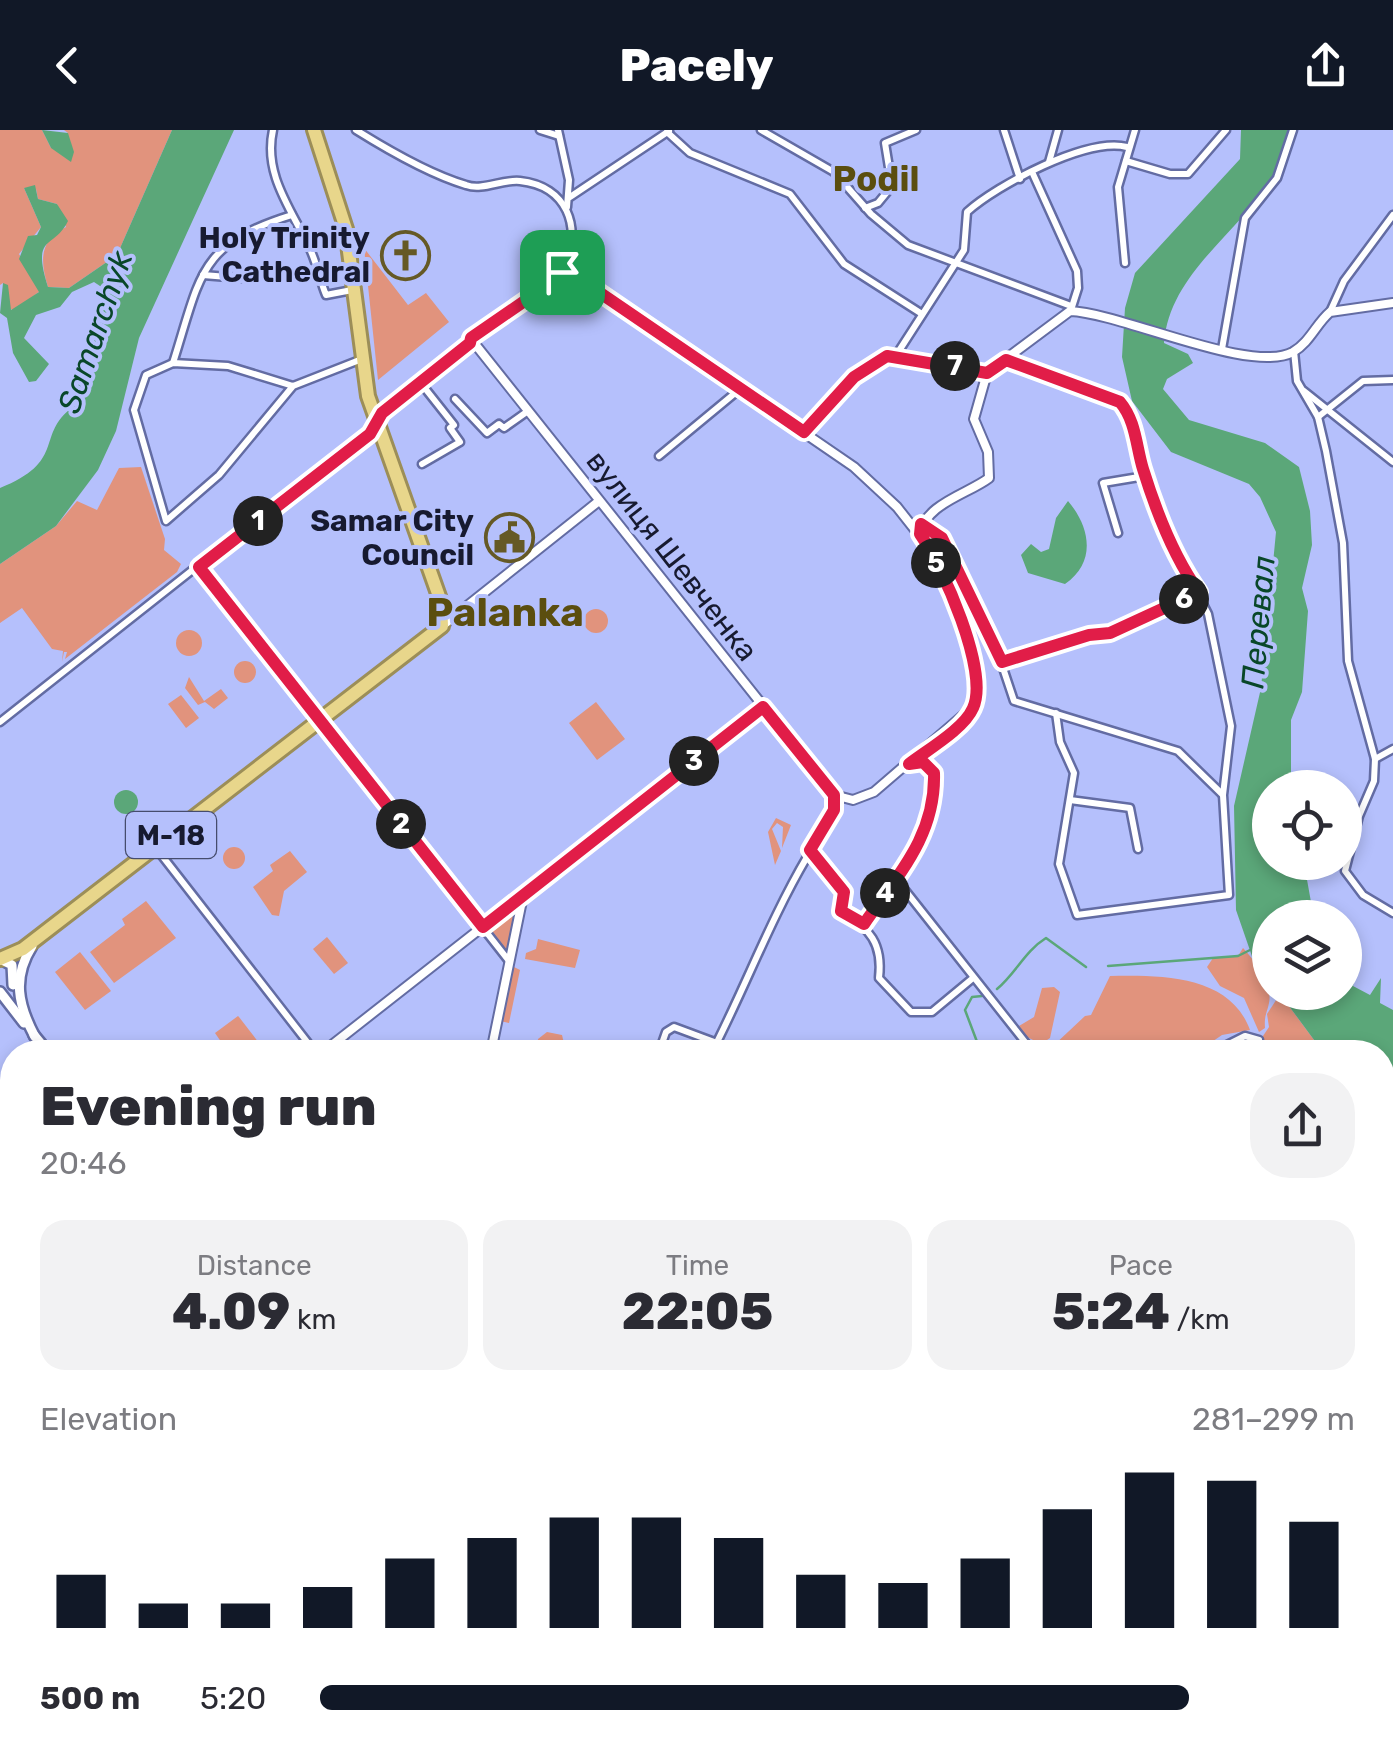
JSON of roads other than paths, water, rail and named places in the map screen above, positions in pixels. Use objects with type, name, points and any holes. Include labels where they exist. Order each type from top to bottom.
[{"type":"highway","points":[[314,130],[346,229],[362,359],[376,424],[441,602],[442,626]]},
{"type":"highway","name":"М-18","points":[[0,959],[41,935],[442,626]]},
{"type":"main road","points":[[35,1037],[21,1008],[18,987],[24,962],[41,935]]},
{"type":"main road","points":[[0,959],[14,970],[17,1005],[35,1037]]},
{"type":"main road","points":[[1,995],[38,1040]]},
{"type":"street","points":[[274,130],[268,151],[274,176],[326,295],[354,290]]},
{"type":"street","points":[[0,722],[199,567],[376,424],[382,413],[420,382],[565,269],[572,249],[574,223],[567,207],[548,191],[520,181],[469,187],[356,130]]},
{"type":"street","points":[[540,130],[558,133],[570,196],[567,207]]},
{"type":"street","points":[[760,130],[834,172],[865,208],[908,245],[1071,309],[1186,341],[1274,356],[1294,351],[1330,312],[1344,281],[1393,215]]},
{"type":"street","points":[[775,138],[784,130]]},
{"type":"street","points":[[865,208],[878,203],[892,186],[885,143],[916,130]]},
{"type":"street","points":[[1004,130],[1020,180]]},
{"type":"street","points":[[1049,163],[1058,130]]},
{"type":"street","points":[[1124,263],[1118,201],[1127,147],[1135,130]]},
{"type":"street","points":[[1126,160],[1170,174],[1188,174],[1226,130]]},
{"type":"street","points":[[1222,349],[1245,218],[1272,186],[1293,130]]},
{"type":"street","points":[[570,196],[669,131],[690,153],[790,194],[844,264],[922,314]]},
{"type":"street","points":[[895,357],[964,250],[967,212],[1049,163],[1093,146],[1127,147]]},
{"type":"street","points":[[921,530],[944,504],[990,478],[988,452],[974,419],[987,373],[1071,309],[1078,288],[1077,271],[1033,174]]},
{"type":"street","points":[[173,362],[203,275],[226,243],[252,228],[292,216]]},
{"type":"street","points":[[565,269],[804,432],[865,476],[921,530],[942,538],[1002,662],[1014,701],[1178,752],[1223,795]]},
{"type":"street","points":[[203,275],[240,278],[318,274]]},
{"type":"street","points":[[1330,312],[1393,303]]},
{"type":"street","name":"вулиця Шевченка","points":[[474,342],[834,795]]},
{"type":"street","points":[[1294,351],[1300,388],[1318,417],[1343,543],[1348,661],[1374,759],[1374,781],[1345,871],[1363,894],[1393,911]]},
{"type":"street","points":[[804,432],[863,369],[880,358],[895,357],[987,373]]},
{"type":"street","points":[[292,386],[228,366],[173,362],[146,375],[134,410],[166,521],[218,475],[292,386],[362,359]]},
{"type":"street","points":[[1006,360],[1120,402],[1128,411],[1145,476],[1183,570],[1199,592],[1208,614],[1230,726],[1223,795],[1227,897],[1077,915],[1059,864],[1074,774],[1060,742],[1056,713]]},
{"type":"street","points":[[1318,417],[1364,381],[1393,380]]},
{"type":"street","points":[[420,382],[454,425],[450,428],[460,442],[422,464]]},
{"type":"street","points":[[660,456],[741,388]]},
{"type":"street","points":[[1300,388],[1393,462]]},
{"type":"street","points":[[456,399],[487,433],[528,411]]},
{"type":"street","points":[[1118,533],[1103,483],[1145,476]]},
{"type":"street","points":[[442,626],[599,502]]},
{"type":"street","points":[[718,1040],[810,850],[834,810],[834,795],[865,798],[966,718],[976,693],[966,638],[921,530]]},
{"type":"street","points":[[199,567],[510,962]]},
{"type":"street","points":[[1002,662],[1089,635],[1110,633],[1199,592]]},
{"type":"street","points":[[335,1040],[763,707]]},
{"type":"street","points":[[1374,759],[1393,749]]},
{"type":"street","points":[[864,924],[897,880],[927,828],[934,788],[930,766],[909,764]]},
{"type":"street","points":[[1070,800],[1130,808],[1138,849]]},
{"type":"street","points":[[155,847],[309,1040]]},
{"type":"street","points":[[810,850],[844,892],[841,911],[864,924],[882,954],[879,978],[911,1012],[932,1012],[973,978]]},
{"type":"street","points":[[897,880],[1023,1040]]},
{"type":"street","points":[[494,1040],[523,896]]},
{"type":"street","points":[[663,1040],[674,1027],[709,1040]]},
{"type":"street","points":[[1238,1040],[1246,1036],[1259,1040]]},
{"type":"waterway","points":[[997,989],[1046,938],[1086,967]]},
{"type":"waterway","points":[[1108,966],[1238,956],[1250,950]]},
{"type":"waterway","points":[[976,1040],[965,1010],[972,997],[982,996]]},
{"type":"place","name":"Holy Trinity Cathedral","points":[[405,255]]},
{"type":"place","name":"Samar City Council","points":[[509,538]]},
{"type":"district","name":"Podil","points":[[876,179]]},
{"type":"district","name":"Palanka","points":[[505,612]]},
{"type":"water label","name":"Samarchyk","points":[[95,332]]},
{"type":"water label","name":"Перевал","points":[[1258,622]]}]
